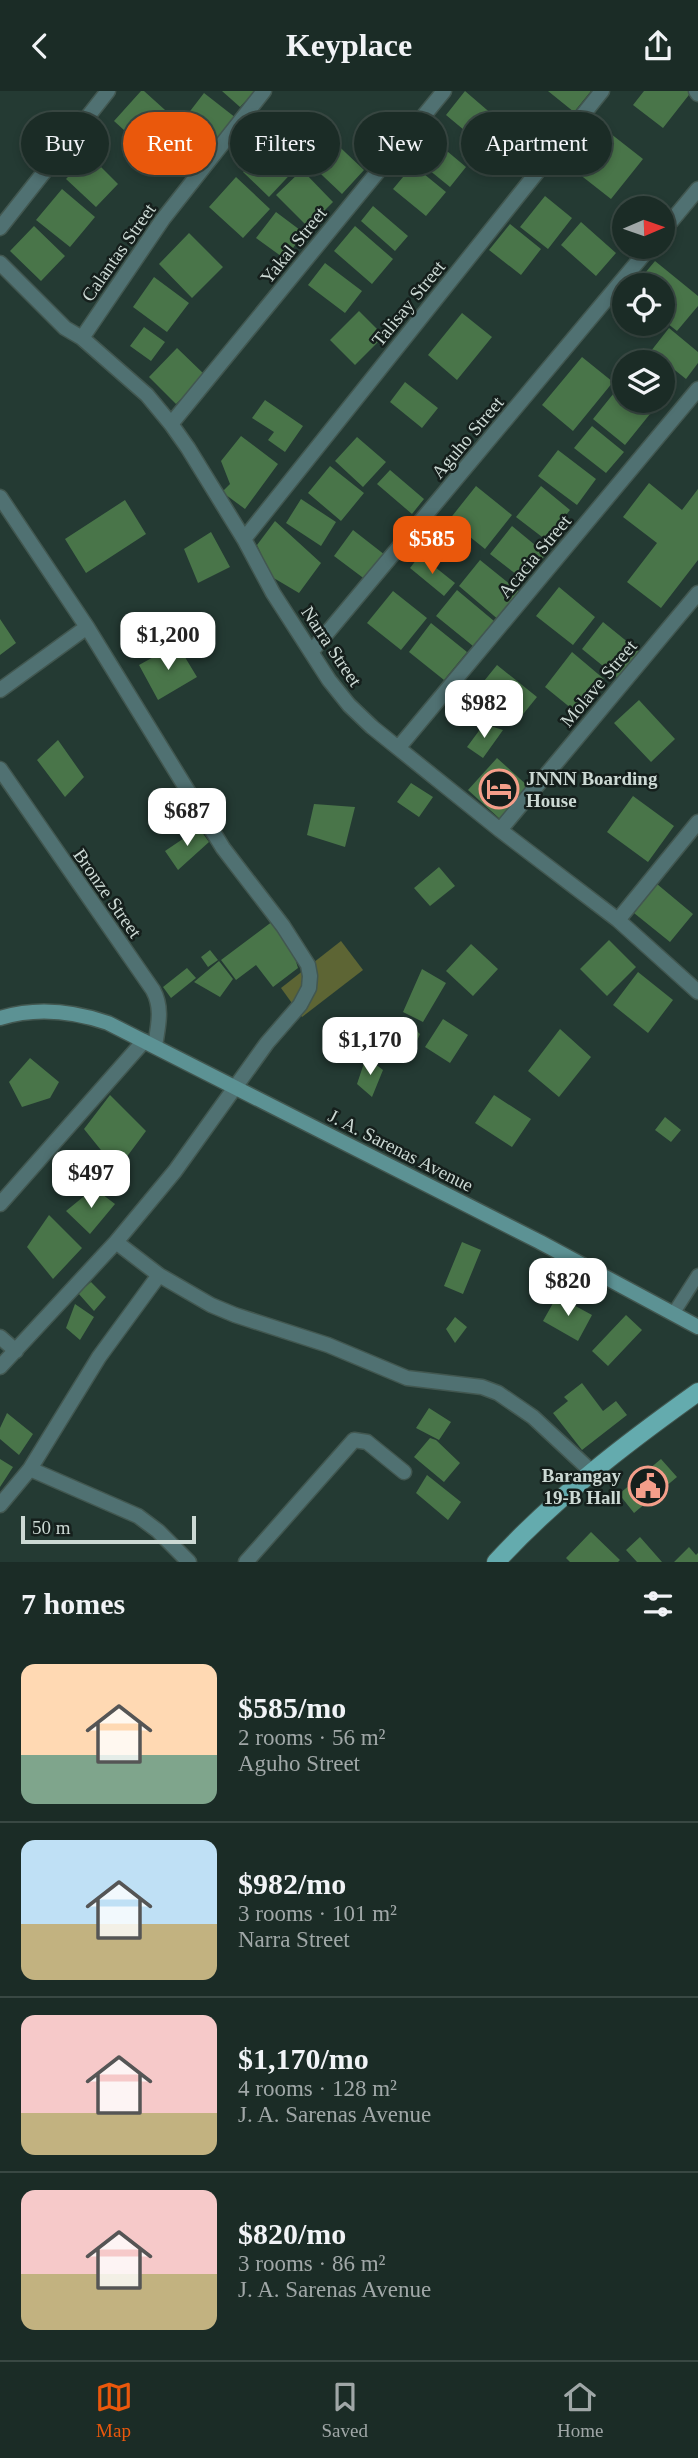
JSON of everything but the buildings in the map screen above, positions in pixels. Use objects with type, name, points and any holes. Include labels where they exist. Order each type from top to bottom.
[{"type":"main road","name":"J. A. Sarenas Avenue","points":[[0,1018],[33,1012],[60,1011],[108,1023],[540,1242],[698,1327]]},
{"type":"main road","points":[[496,1562],[553,1504],[591,1471],[698,1392]]},
{"type":"street","points":[[0,227],[108,91]]},
{"type":"street","name":"Calantas Street","points":[[82,338],[163,219],[264,91]]},
{"type":"street","name":"Yakal Street","points":[[171,424],[444,91]]},
{"type":"street","name":"Talisay Street","points":[[244,538],[602,91]]},
{"type":"street","points":[[676,215],[698,189]]},
{"type":"street","name":"Aguho Street","points":[[312,651],[640,259]]},
{"type":"street","name":"Narra Street","points":[[0,263],[65,328],[82,338],[147,395],[171,424],[244,538],[272,593],[349,705],[500,829],[618,920],[698,992]]},
{"type":"street","name":"Acacia Street","points":[[398,747],[698,389]]},
{"type":"street","points":[[0,497],[87,627],[223,848],[283,926],[308,965],[310,976],[305,997],[267,1043],[175,1171],[116,1242],[0,1367]]},
{"type":"street","name":"Molave Street","points":[[500,829],[698,593]]},
{"type":"street","points":[[0,690],[87,627]]},
{"type":"street","name":"Bronze Street","points":[[0,769],[159,1000],[160,1013],[149,1043]]},
{"type":"street","points":[[618,920],[698,822]]},
{"type":"street","points":[[0,1204],[149,1043]]},
{"type":"street","points":[[116,1242],[159,1275],[223,1310],[328,1345],[407,1378],[482,1387],[498,1393],[533,1417],[591,1471]]},
{"type":"street","points":[[0,1505],[30,1469],[99,1357],[159,1275]]},
{"type":"street","points":[[0,1337],[16,1351]]},
{"type":"street","points":[[246,1562],[354,1440],[367,1442],[404,1472]]},
{"type":"street","points":[[30,1469],[138,1515],[189,1562]]},
{"type":"lane","points":[[673,1314],[698,1275]]},
{"type":"green space","points":[[341,941],[363,970],[302,1017],[281,988]]},
{"type":"place","name":"JNNN Boarding House","points":[[499,789]]},
{"type":"place","name":"Barangay 19-B Hall","points":[[648,1486]]}]
